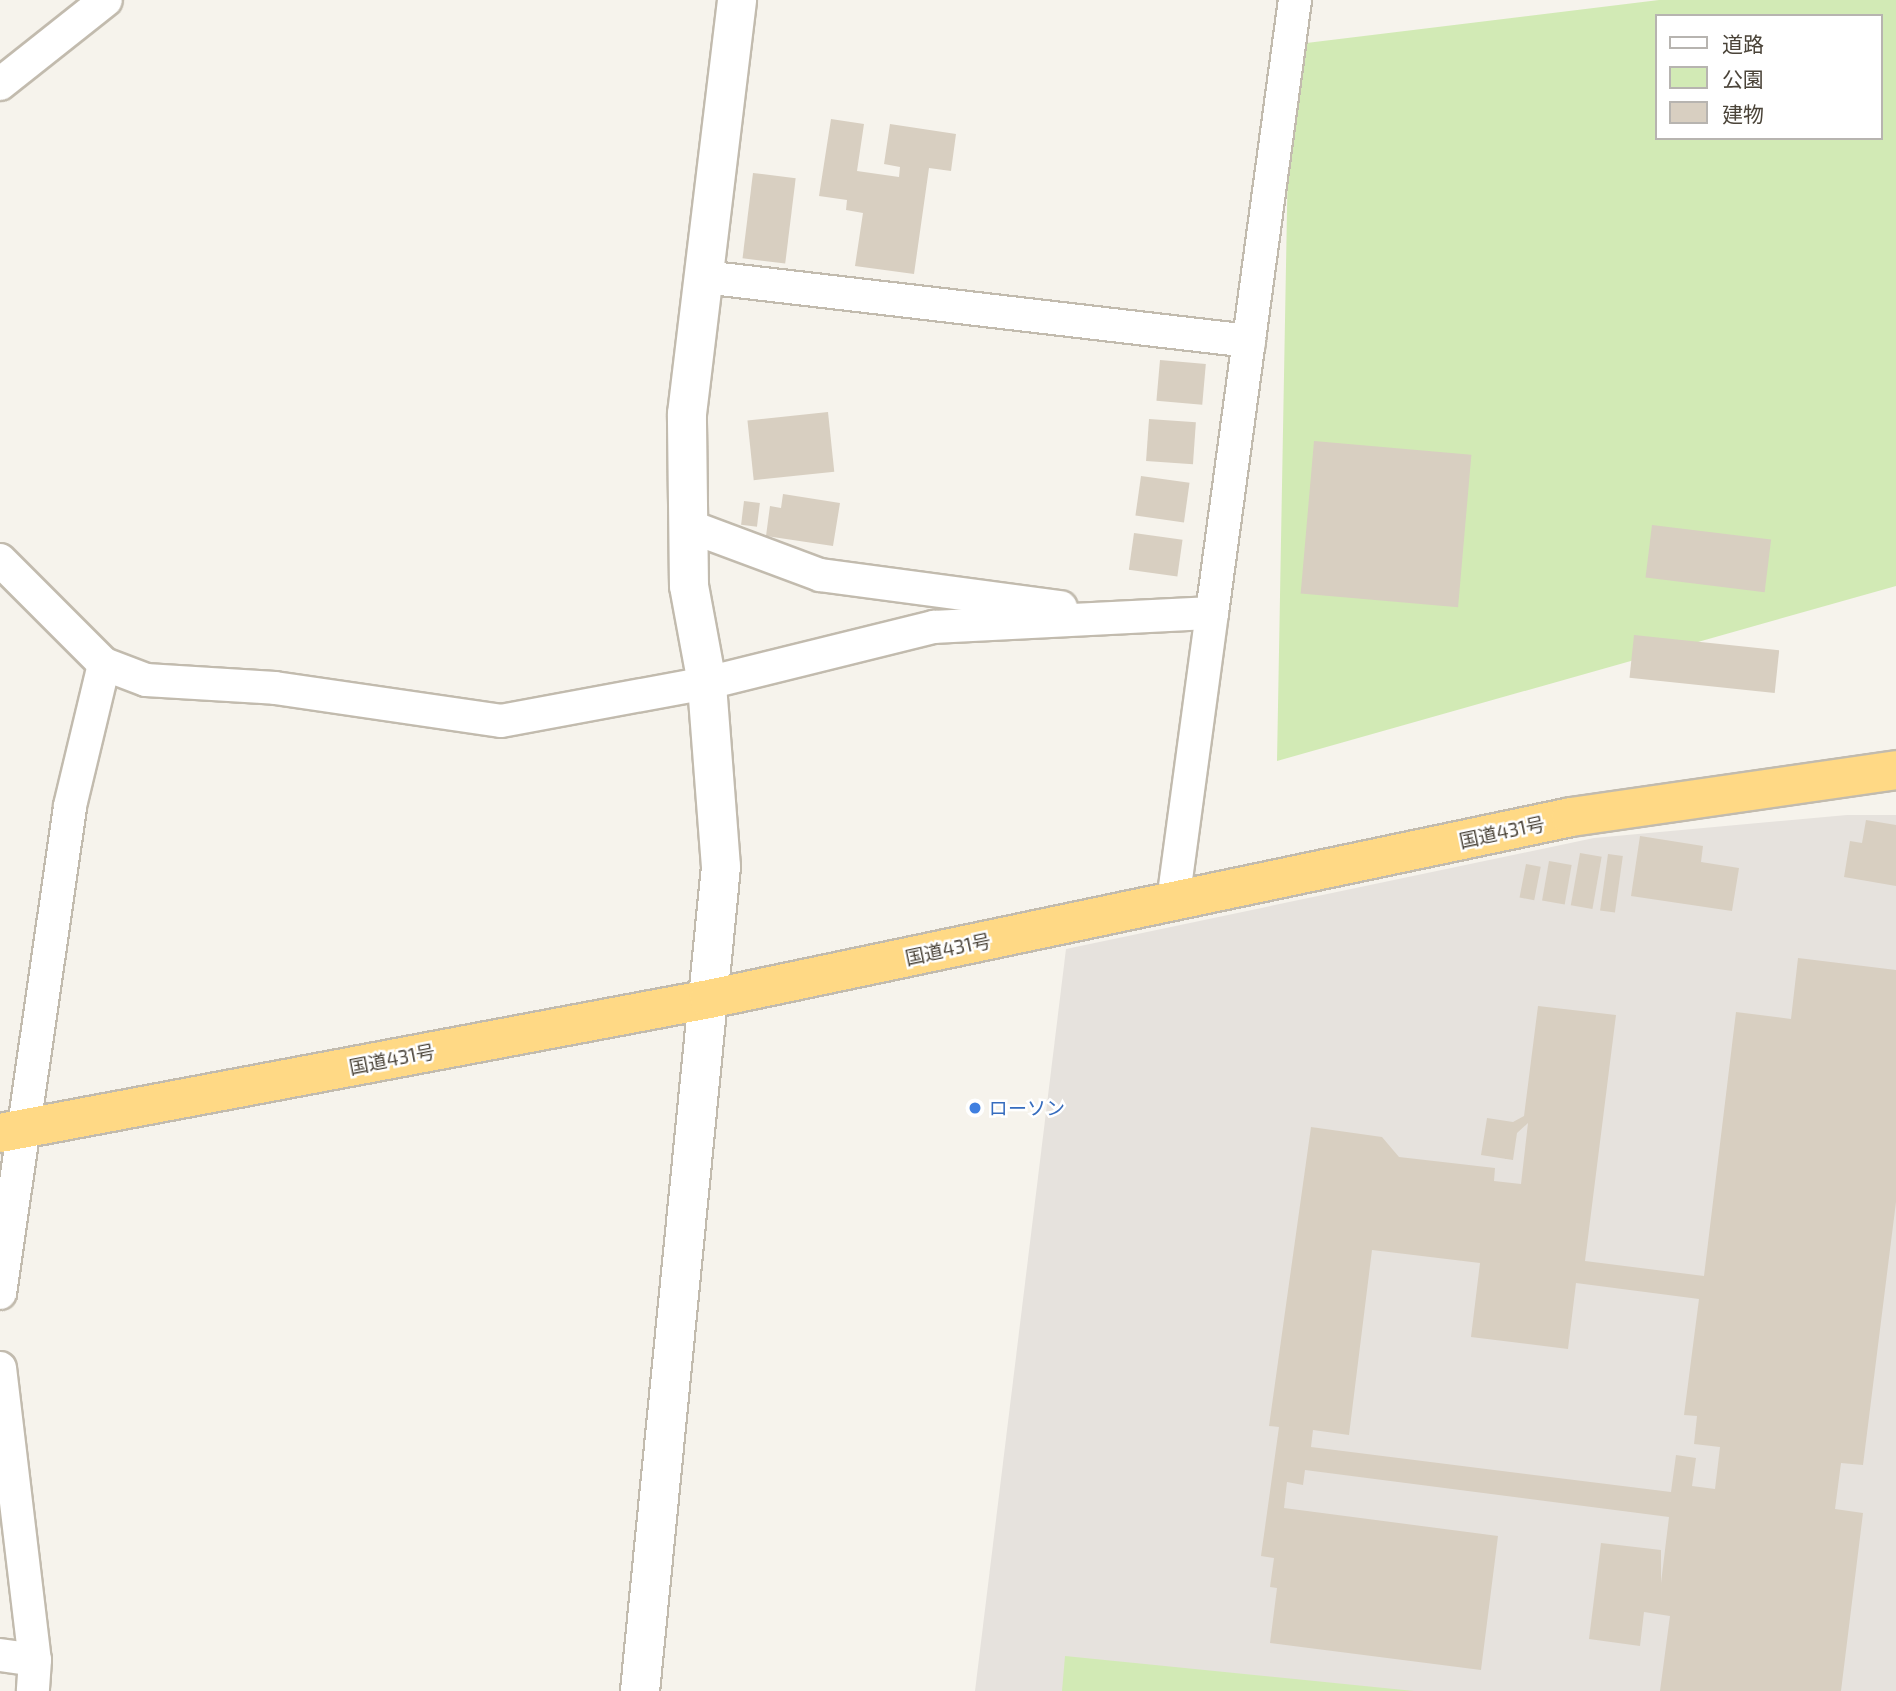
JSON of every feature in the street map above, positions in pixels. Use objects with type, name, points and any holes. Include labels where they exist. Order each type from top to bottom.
[{"type":"highway","name":"国道431号","points":[[10,1131],[709,999],[1571,817],[1895,762]]},
{"type":"street","points":[[0,84],[106,0]]},
{"type":"street","points":[[640,1691],[722,867],[707,682],[689,586],[687,414],[737,0]]},
{"type":"street","points":[[1173,901],[1295,0]]},
{"type":"street","points":[[704,277],[1249,341]]},
{"type":"street","points":[[689,526],[820,575],[1139,617]]},
{"type":"street","points":[[0,560],[104,664],[146,680],[275,688],[501,721],[707,682],[934,627],[1212,613]]},
{"type":"street","points":[[0,1293],[10,1131],[70,806],[104,664]]},
{"type":"street","points":[[0,1368],[36,1660],[33,1691]]},
{"type":"street","points":[[0,1655],[36,1660]]},
{"type":"shaded area","points":[[1847,815],[1896,815],[1896,1691],[975,1691],[1066,949],[1594,838]]},
{"type":"green space","points":[[1659,0],[1896,0],[1896,586],[1277,761],[1290,45]]},
{"type":"green space","points":[[1065,1656],[1414,1691],[1062,1691]]},
{"type":"building","points":[[831,119],[864,124],[857,171],[899,177],[900,167],[884,164],[890,124],[956,134],[951,171],[929,168],[914,274],[855,266],[863,213],[846,210],[847,200],[819,196]]},
{"type":"building","points":[[753,173],[796,178],[785,264],[743,258]]},
{"type":"building","points":[[1160,360],[1206,364],[1202,405],[1156,401]]},
{"type":"building","points":[[828,412],[834,472],[754,480],[747,420]]},
{"type":"building","points":[[1149,419],[1196,422],[1193,464],[1146,461]]},
{"type":"building","points":[[1314,441],[1471,455],[1458,607],[1301,593]]},
{"type":"building","points":[[1141,476],[1190,483],[1184,522],[1135,516]]},
{"type":"building","points":[[783,494],[840,503],[833,546],[766,536],[770,506],[781,508]]},
{"type":"building","points":[[744,501],[760,503],[757,527],[741,525]]},
{"type":"building","points":[[1652,525],[1771,540],[1765,592],[1646,578]]},
{"type":"building","points":[[1134,533],[1183,540],[1177,576],[1129,570]]},
{"type":"building","points":[[1634,635],[1779,650],[1775,693],[1630,678]]},
{"type":"building","points":[[1866,820],[1896,825],[1896,886],[1844,877],[1850,841],[1862,843]]},
{"type":"building","points":[[1640,836],[1703,846],[1701,862],[1739,868],[1732,911],[1631,896]]},
{"type":"building","points":[[1580,853],[1602,857],[1592,909],[1571,905]]},
{"type":"building","points":[[1608,854],[1623,856],[1615,913],[1600,910]]},
{"type":"building","points":[[1549,861],[1572,865],[1565,904],[1542,900]]},
{"type":"building","points":[[1526,864],[1541,867],[1534,900],[1520,897]]},
{"type":"building","points":[[1798,958],[1896,970],[1896,1202],[1863,1465],[1841,1463],[1835,1509],[1863,1513],[1841,1691],[1660,1691],[1670,1616],[1644,1612],[1640,1646],[1589,1639],[1601,1543],[1661,1550],[1661,1583],[1669,1517],[1305,1470],[1303,1485],[1287,1482],[1284,1508],[1498,1536],[1481,1670],[1270,1643],[1277,1588],[1270,1587],[1274,1558],[1261,1556],[1279,1427],[1269,1426],[1311,1127],[1382,1137],[1399,1157],[1495,1168],[1494,1181],[1521,1184],[1528,1123],[1517,1133],[1513,1160],[1481,1155],[1487,1118],[1513,1122],[1524,1116],[1538,1006],[1616,1015],[1585,1261],[1704,1276],[1736,1012],[1791,1019]],"holes":[[[1372,1250],[1480,1263],[1471,1337],[1568,1349],[1576,1283],[1699,1299],[1684,1415],[1697,1416],[1694,1444],[1720,1447],[1715,1489],[1692,1486],[1696,1458],[1676,1455],[1671,1492],[1311,1447],[1313,1430],[1349,1435]]]},
{"type":"place","name":"ローソン","points":[[975,1108]]}]
